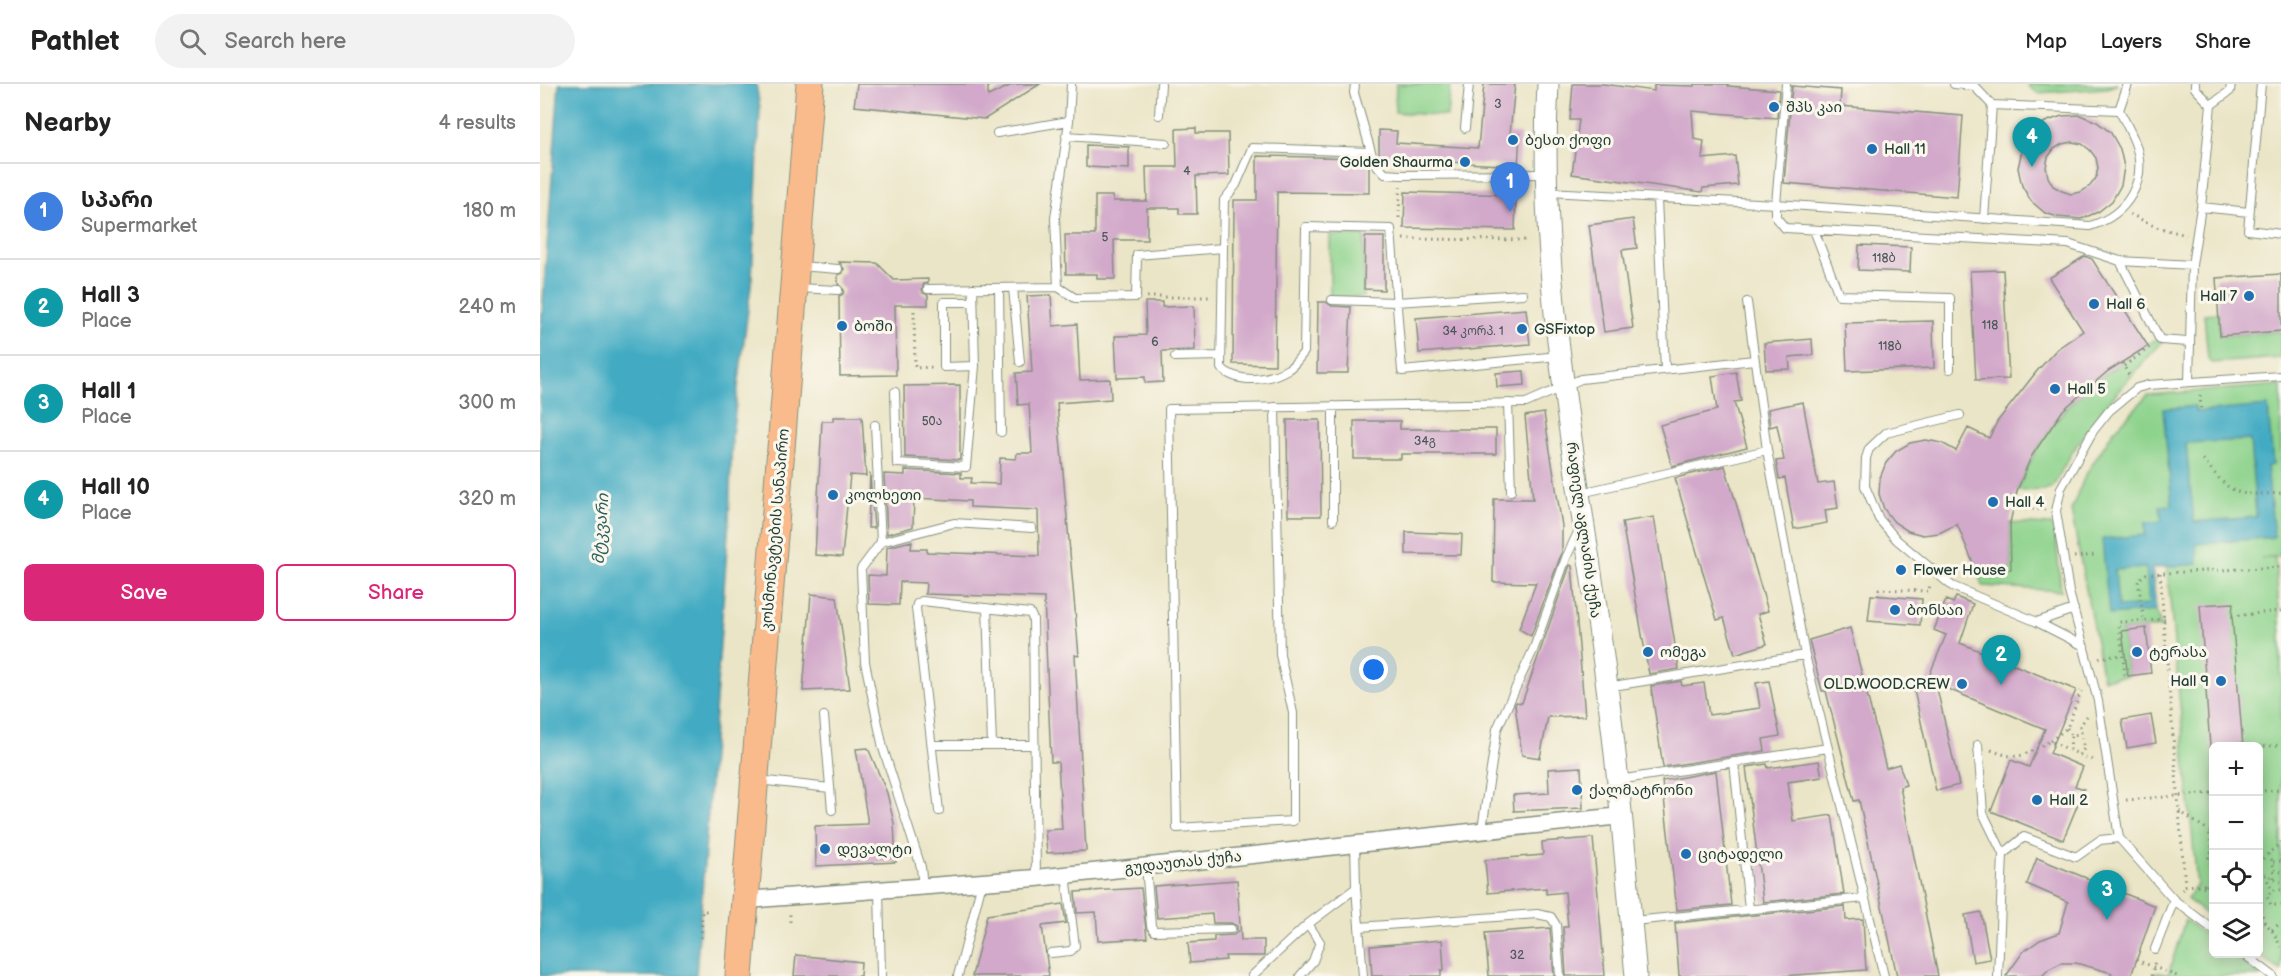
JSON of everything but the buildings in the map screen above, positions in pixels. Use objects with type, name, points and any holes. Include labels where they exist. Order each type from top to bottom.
[{"type":"main road","name":"კოსმონავტების სანაპირო","points":[[739,976],[810,84]]},
{"type":"street","name":"რაფიელ აგლაძის ქუჩა","points":[[1548,84],[1545,183],[1559,356],[1607,687],[1636,976]]},
{"type":"street","name":"გუდაუთას ქუჩა","points":[[746,900],[1036,878],[1621,816]]},
{"type":"lane","points":[[1058,287],[1055,218],[1069,121],[1071,84]]},
{"type":"lane","points":[[1160,115],[1161,84]]},
{"type":"lane","points":[[1355,84],[1354,93],[1374,162],[1385,174],[1545,183],[1657,199],[1776,204],[2090,226],[2115,216],[2136,186],[2139,164],[2136,145],[2119,110],[2128,84]]},
{"type":"lane","points":[[1466,128],[1469,84]]},
{"type":"lane","points":[[1786,84],[1776,204],[1776,217],[1785,228],[2067,244],[2120,261],[2192,265]]},
{"type":"lane","points":[[1954,84],[1977,85],[1992,105],[1984,219]]},
{"type":"lane","points":[[2195,84],[2195,88],[2211,105]]},
{"type":"lane","points":[[2189,381],[2188,342],[2192,265],[2201,207],[2211,105],[2230,91],[2231,84]]},
{"type":"lane","points":[[2261,84],[2248,230],[2281,234]]},
{"type":"lane","points":[[1992,105],[2119,110]]},
{"type":"lane","points":[[997,133],[1069,121]]},
{"type":"lane","points":[[1066,136],[1166,143]]},
{"type":"lane","points":[[1371,152],[1252,148],[1236,185],[1224,200],[1221,368],[1228,374],[1242,378],[1261,379],[1289,369],[1304,352],[1306,227],[1391,229],[1402,371],[1559,356]]},
{"type":"lane","points":[[1657,199],[1665,369]]},
{"type":"lane","points":[[2201,207],[2249,212]]},
{"type":"lane","points":[[1814,230],[1839,295],[1950,298],[1950,369]]},
{"type":"lane","points":[[928,290],[1058,287],[1075,298],[1136,297],[1137,255],[1222,248]]},
{"type":"lane","points":[[2120,261],[2160,340],[2188,342]]},
{"type":"lane","points":[[795,277],[838,269]]},
{"type":"lane","points":[[795,277],[838,290]]},
{"type":"lane","points":[[895,392],[897,462],[966,467],[975,366],[973,288]]},
{"type":"lane","points":[[999,288],[1001,432]]},
{"type":"lane","points":[[1013,288],[1020,362]]},
{"type":"lane","points":[[1332,300],[1396,302],[1523,294]]},
{"type":"lane","points":[[973,302],[944,302],[944,367],[975,366]]},
{"type":"lane","points":[[1748,302],[1767,450],[1805,656],[1884,976]]},
{"type":"lane","points":[[1175,357],[1221,356]]},
{"type":"lane","points":[[1275,406],[1280,655],[1293,713],[1293,821],[1177,828],[1169,409],[1275,406],[1526,403],[1581,379],[1754,360]]},
{"type":"lane","points":[[2209,926],[2174,900],[2119,838],[2096,686],[2074,609],[2056,511],[2061,488],[2093,431],[2109,411],[2137,388],[2189,381],[2281,376]]},
{"type":"lane","points":[[1508,403],[1511,491]]},
{"type":"lane","points":[[1333,406],[1334,520]]},
{"type":"lane","points":[[1960,415],[1886,433],[1869,449],[1866,458],[1865,486],[1879,519],[1897,540],[1952,586],[2037,622],[2084,646]]},
{"type":"lane","points":[[874,425],[881,542]]},
{"type":"lane","points":[[1579,494],[1767,450]]},
{"type":"lane","points":[[1482,829],[1497,729],[1534,648],[1566,558],[1583,522]]},
{"type":"lane","points":[[923,887],[921,867],[883,748],[865,662],[861,568],[881,542],[954,523],[1032,528]]},
{"type":"lane","points":[[939,811],[917,604],[922,601],[1024,611],[1032,616],[1036,878]]},
{"type":"lane","points":[[987,608],[992,745]]},
{"type":"lane","points":[[2037,622],[2074,609]]},
{"type":"lane","points":[[1607,687],[1805,656]]},
{"type":"lane","points":[[824,716],[832,810]]},
{"type":"lane","points":[[932,745],[1034,745]]},
{"type":"lane","points":[[1978,745],[1983,813],[2003,854],[1998,976]]},
{"type":"lane","points":[[1617,780],[1828,748]]},
{"type":"lane","points":[[1734,762],[1749,909]]},
{"type":"lane","points":[[755,780],[830,788]]},
{"type":"lane","points":[[2003,854],[2024,837],[2076,857],[2100,840],[2119,838]]},
{"type":"lane","points":[[1355,843],[1363,976]]},
{"type":"lane","points":[[1146,866],[1150,926],[1154,931],[1232,929]]},
{"type":"lane","points":[[1051,953],[1071,951],[1075,946],[1066,875]]},
{"type":"lane","points":[[958,976],[982,882]]},
{"type":"lane","points":[[1252,976],[1308,924],[1356,888]]},
{"type":"lane","points":[[879,890],[881,976]]},
{"type":"lane","points":[[1630,921],[1865,898]]},
{"type":"lane","points":[[2155,949],[2174,900]]},
{"type":"lane","points":[[1359,927],[1537,914],[1551,917],[1556,925],[1560,976]]},
{"type":"lane","points":[[1300,976],[1313,961],[1320,942],[1308,924]]},
{"type":"lane","points":[[2249,958],[2273,976]]},
{"type":"path","points":[[1391,229],[1399,221],[1400,175]]},
{"type":"path","points":[[2121,209],[2156,227],[2195,237]]},
{"type":"path","points":[[1392,239],[1528,240]]},
{"type":"path","points":[[1136,297],[1222,297]]},
{"type":"path","points":[[914,310],[915,368],[922,368]]},
{"type":"path","points":[[2137,388],[2123,364],[2160,340]]},
{"type":"path","points":[[2203,459],[2222,483],[2242,495],[2281,493]]},
{"type":"path","points":[[2014,507],[2056,511]]},
{"type":"path","points":[[2063,558],[2096,555]]},
{"type":"path","points":[[2144,621],[2138,580],[2146,574],[2281,567]]},
{"type":"path","points":[[1878,596],[1879,589],[1929,591],[1933,570]]},
{"type":"path","points":[[2160,573],[2185,886],[2209,885]]},
{"type":"path","points":[[2232,616],[2281,611]]},
{"type":"path","points":[[2125,675],[2119,622],[2165,619]]},
{"type":"path","points":[[2088,659],[2122,655]]},
{"type":"path","points":[[1978,745],[2008,757],[2020,757],[2050,741],[2067,728],[2082,689],[2096,686]]},
{"type":"path","points":[[2079,755],[2084,748],[2080,726],[2098,701]]},
{"type":"path","points":[[2067,728],[2071,735],[2070,750]]},
{"type":"path","points":[[2071,735],[2081,734]]},
{"type":"path","points":[[2050,741],[2109,768]]},
{"type":"path","points":[[2263,747],[2281,745]]},
{"type":"path","points":[[2263,791],[2281,789]]},
{"type":"path","points":[[2114,801],[2209,793]]},
{"type":"path","points":[[2179,811],[2209,830]]},
{"type":"path","points":[[2263,859],[2281,842]]},
{"type":"path","points":[[2268,854],[2279,880],[2279,890],[2272,890]]},
{"type":"path","points":[[2273,862],[2281,861]]},
{"type":"path","points":[[2274,870],[2281,872]]},
{"type":"path","points":[[2265,874],[2279,880]]},
{"type":"path","points":[[2265,874],[2272,890]]},
{"type":"path","points":[[2204,886],[2209,880]]},
{"type":"path","points":[[2204,886],[2209,890]]},
{"type":"path","points":[[2272,890],[2267,897],[2269,902],[2274,906],[2281,906]]},
{"type":"path","points":[[2263,904],[2269,902]]},
{"type":"path","points":[[701,938],[702,911],[710,911]]},
{"type":"path","points":[[2263,917],[2281,947]]},
{"type":"path","points":[[2272,930],[2281,922]]},
{"type":"path","points":[[2136,960],[2177,976]]},
{"type":"green space","points":[[1396,84],[1450,84],[1447,116],[1395,112]]},
{"type":"green space","points":[[2028,84],[2118,84],[2107,88],[2038,93]]},
{"type":"green space","points":[[1330,235],[1364,236],[1363,297],[1330,297]]},
{"type":"green space","points":[[2218,313],[2220,336],[2281,331],[2281,358],[2211,363],[2208,358],[2204,314]]},
{"type":"green space","points":[[2161,335],[2164,340],[2089,427],[2053,487],[2044,490],[2017,491],[2043,439],[2077,397]]},
{"type":"green space","points":[[2281,385],[2281,556],[2261,558],[2275,558],[2281,635],[2281,971],[2263,958],[2263,742],[2209,742],[2209,917],[2187,899],[2197,885],[2167,567],[2152,568],[2156,611],[2161,627],[2122,631],[2128,676],[2103,679],[2071,510],[2085,476],[2113,432],[2148,395]]},
{"type":"green space","points":[[2010,523],[2051,525],[2055,529],[2061,591],[1983,586],[1976,570],[2011,569]]},
{"type":"green space","points":[[2185,920],[2209,938],[2209,958],[2236,958],[2261,976],[2156,976],[2157,972],[2168,975]]},
{"type":"water","name":"მტკვარი","points":[[559,84],[756,84],[760,108],[752,278],[732,435],[729,520],[696,976],[540,976],[540,341]]},
{"type":"water","points":[[2195,406],[2196,412],[2268,406],[2273,465],[2267,466],[2274,537],[2196,544],[2198,564],[2152,568],[2156,611],[2109,615],[2102,539],[2145,535],[2145,523],[2162,521],[2160,506],[2172,505],[2163,409]],"holes":[[[2250,440],[2256,517],[2194,522],[2186,443]],[[2146,568],[2149,605],[2118,607],[2115,570]]]},
{"type":"place","name":"შპს კაი","points":[[1774,107]]},
{"type":"place","name":"ბესთ ქოფი","points":[[1513,140]]},
{"type":"place","name":"Hall 11","points":[[1872,149]]},
{"type":"place","name":"Golden Shaurma","points":[[1465,162]]},
{"type":"place","name":"Hall 10","points":[[2032,167]]},
{"type":"place","name":"სპარი","points":[[1510,212]]},
{"type":"place","name":"Hall 7","points":[[2249,296]]},
{"type":"place","name":"Hall 6","points":[[2094,304]]},
{"type":"place","name":"ბოში","points":[[842,326]]},
{"type":"place","name":"GSFixtop","points":[[1522,329]]},
{"type":"place","name":"Hall 5","points":[[2055,389]]},
{"type":"place","name":"კოლხეთი","points":[[833,495]]},
{"type":"place","name":"Hall 4","points":[[1993,502]]},
{"type":"place","name":"Flower House","points":[[1901,570]]},
{"type":"place","name":"ბონსაი","points":[[1895,610]]},
{"type":"place","name":"ომეგა","points":[[1648,652]]},
{"type":"place","name":"ტერასა","points":[[2137,652]]},
{"type":"place","name":"Hall 9","points":[[2221,681]]},
{"type":"place","name":"OLD.WOOD.CREW","points":[[1962,684]]},
{"type":"place","name":"Hall 3","points":[[2001,685]]},
{"type":"place","name":"ქალმატრონი","points":[[1577,790]]},
{"type":"place","name":"Hall 2","points":[[2037,800]]},
{"type":"place","name":"დევალტი","points":[[825,849]]},
{"type":"place","name":"ციტადელი","points":[[1686,854]]},
{"type":"place","name":"Hall 1","points":[[2107,920]]}]
